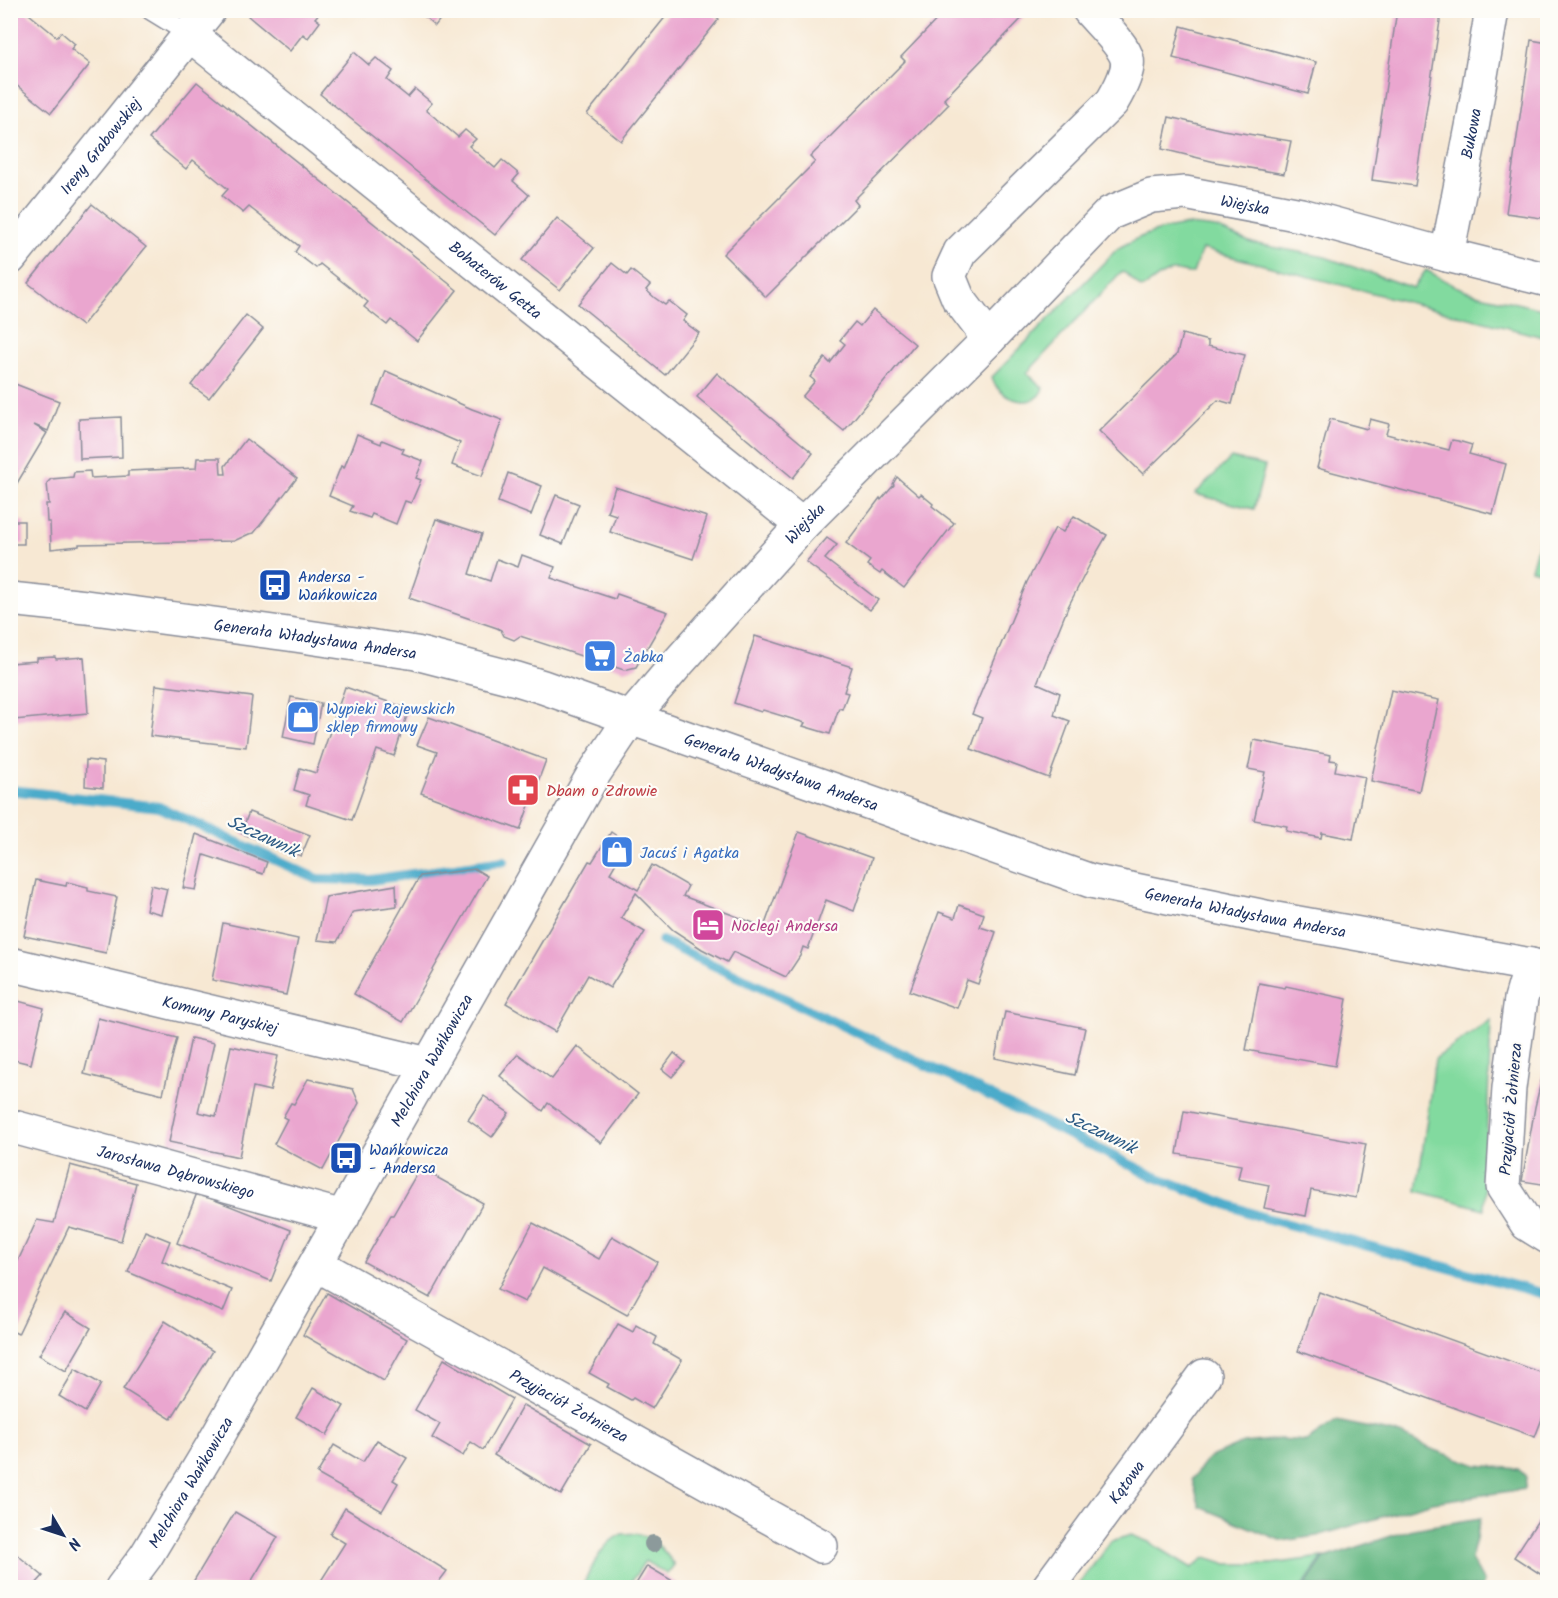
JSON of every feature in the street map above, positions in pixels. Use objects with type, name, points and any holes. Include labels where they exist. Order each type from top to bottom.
[{"type":"street","points":[[989,339],[958,298],[949,276],[960,252],[1112,102],[1123,83],[1127,59],[1119,44],[1089,10]]},
{"type":"street","name":"Bukowa","points":[[1447,255],[1465,167],[1492,10]]},
{"type":"street","name":"Ireny Grabowskiej","points":[[10,258],[199,22]]},
{"type":"street","name":"Bohaterów Getta","points":[[199,22],[802,525]]},
{"type":"street","name":"Wiejska","points":[[631,718],[675,665],[802,525],[989,339],[1110,213],[1151,196],[1185,192],[1301,214],[1447,255],[1548,280]]},
{"type":"street","name":"Generała Władysława Andersa","points":[[10,599],[277,632],[416,653],[517,679],[1091,881],[1265,917],[1539,967]]},
{"type":"street","name":"Melchiora Wańkowicza","points":[[122,1587],[146,1556],[214,1443],[593,775],[631,718]]},
{"type":"street","name":"Komuny Paryskiej","points":[[10,964],[428,1064]]},
{"type":"street","name":"Przyjaciół Żołnierza","points":[[1539,967],[1521,999],[1509,1088],[1503,1187],[1527,1224],[1548,1237]]},
{"type":"street","name":"Jarosława Dąbrowskiego","points":[[10,1126],[343,1216]]},
{"type":"street","name":"Przyjaciół Żołnierza","points":[[316,1264],[821,1546]]},
{"type":"street","name":"Kątowa","points":[[1047,1587],[1204,1376]]},
{"type":"lane","points":[[150,10],[199,22]]},
{"type":"green space","points":[[1190,225],[1216,228],[1252,243],[1325,257],[1413,288],[1426,270],[1455,286],[1476,294],[1547,310],[1547,338],[1202,249],[1193,273],[1168,272],[1141,288],[1121,272],[1027,373],[1043,388],[1039,396],[1032,400],[1016,400],[995,385],[992,377],[1117,249],[1152,232]]},
{"type":"green space","points":[[1231,458],[1265,466],[1254,509],[1195,494]]},
{"type":"green space","points":[[1547,511],[1547,573],[1531,569]]},
{"type":"green space","points":[[1491,1020],[1484,1209],[1417,1191],[1435,1059]]},
{"type":"green space","points":[[1336,1421],[1400,1434],[1429,1448],[1477,1465],[1518,1469],[1526,1476],[1525,1489],[1433,1502],[1317,1536],[1282,1541],[1200,1507],[1192,1479],[1208,1458],[1243,1443],[1281,1439],[1306,1441]]},
{"type":"green space","points":[[1481,1518],[1471,1559],[1484,1582],[1482,1587],[1304,1587],[1324,1558],[1413,1529]]},
{"type":"green space","points":[[622,1534],[635,1534],[649,1538],[663,1550],[674,1565],[667,1574],[645,1561],[628,1587],[582,1587],[608,1543]]},
{"type":"green space","points":[[1131,1535],[1149,1542],[1192,1568],[1206,1557],[1227,1564],[1271,1564],[1323,1557],[1302,1587],[1077,1587],[1111,1541]]},
{"type":"building","points":[[10,10],[24,10],[57,37],[61,32],[75,44],[71,49],[90,64],[51,113],[10,80]]},
{"type":"building","points":[[253,10],[322,10],[315,18],[320,22],[308,38],[303,34],[290,51],[248,16]]},
{"type":"building","points":[[417,10],[447,10],[435,26]]},
{"type":"building","points":[[671,10],[708,10],[719,19],[621,141],[587,114]]},
{"type":"building","points":[[946,10],[1030,10],[944,99],[949,104],[854,200],[858,205],[766,297],[723,254],[815,162],[810,157],[905,61],[901,57]]},
{"type":"building","points":[[1397,10],[1418,10],[1441,14],[1415,186],[1372,180]]},
{"type":"building","points":[[1181,26],[1316,62],[1308,94],[1173,58]]},
{"type":"building","points":[[1531,40],[1548,43],[1548,219],[1506,213]]},
{"type":"building","points":[[354,52],[369,65],[376,58],[393,71],[387,80],[408,97],[415,89],[432,103],[426,110],[458,137],[465,130],[476,139],[469,146],[495,168],[502,160],[519,174],[513,181],[529,195],[495,235],[320,94]]},
{"type":"building","points":[[197,82],[457,290],[417,341],[391,320],[387,325],[364,307],[368,302],[320,264],[316,268],[295,252],[299,246],[249,207],[243,213],[222,196],[228,189],[193,160],[186,169],[149,139]]},
{"type":"building","points":[[1169,117],[1223,130],[1291,141],[1284,174],[1215,162],[1162,149]]},
{"type":"building","points":[[92,204],[146,247],[82,326],[28,283]]},
{"type":"building","points":[[557,218],[594,248],[560,290],[522,260]]},
{"type":"building","points":[[612,263],[627,275],[631,270],[650,285],[646,290],[665,305],[669,301],[687,315],[683,321],[699,333],[665,375],[578,304]]},
{"type":"building","points":[[873,310],[915,344],[844,431],[802,397],[815,381],[810,377],[825,358],[830,363],[845,344],[840,340],[855,322],[860,326]]},
{"type":"building","points":[[246,315],[263,329],[209,398],[191,385]]},
{"type":"building","points":[[1182,334],[1208,341],[1208,346],[1245,355],[1232,404],[1218,400],[1143,474],[1099,431],[1177,354]]},
{"type":"building","points":[[386,371],[502,420],[482,476],[452,465],[460,443],[373,405]]},
{"type":"building","points":[[717,373],[813,453],[793,478],[697,397]]},
{"type":"building","points":[[10,382],[59,401],[48,431],[34,425],[47,433],[10,495],[10,428],[14,417],[10,416]]},
{"type":"building","points":[[121,417],[122,457],[80,459],[79,419]]},
{"type":"building","points":[[1330,419],[1367,429],[1370,419],[1389,424],[1386,434],[1449,450],[1452,440],[1458,441],[1472,445],[1469,454],[1506,464],[1493,514],[1317,468]]},
{"type":"building","points":[[357,434],[381,444],[382,440],[404,449],[402,453],[423,461],[416,478],[421,480],[411,503],[405,501],[396,524],[372,514],[370,518],[350,511],[353,506],[329,496],[341,466],[344,468]]},
{"type":"building","points":[[246,439],[297,478],[254,533],[234,541],[79,544],[79,546],[51,549],[50,522],[47,522],[46,504],[49,504],[47,483],[51,479],[73,477],[74,472],[90,471],[91,478],[128,476],[128,471],[196,468],[197,458],[220,458],[221,474],[226,474],[225,466]]},
{"type":"building","points":[[508,473],[542,486],[531,515],[498,502]]},
{"type":"building","points":[[897,477],[919,496],[921,494],[954,523],[904,588],[882,571],[880,574],[867,565],[870,561],[846,543],[880,498],[881,500],[894,485]]},
{"type":"building","points":[[615,487],[707,517],[693,559],[610,532],[616,515],[607,512]]},
{"type":"building","points":[[556,495],[579,504],[563,544],[540,535]]},
{"type":"building","points":[[1074,516],[1107,535],[1068,607],[1037,683],[1060,693],[1054,715],[1070,721],[1049,778],[971,749],[982,718],[972,714],[1027,582],[1055,528],[1063,532]]},
{"type":"building","points":[[436,519],[482,534],[469,574],[490,581],[497,559],[518,567],[522,555],[555,567],[551,578],[615,599],[617,594],[668,612],[636,667],[624,670],[520,636],[514,640],[504,636],[497,628],[409,598]]},
{"type":"building","points":[[10,521],[24,521],[24,544],[10,544]]},
{"type":"building","points":[[827,538],[837,545],[825,559],[878,600],[870,610],[806,562]]},
{"type":"building","points":[[755,636],[852,667],[844,692],[848,693],[842,709],[839,708],[830,734],[803,726],[805,723],[734,703]]},
{"type":"building","points":[[55,657],[56,659],[84,657],[88,713],[14,720],[10,663]]},
{"type":"building","points":[[156,685],[252,697],[246,747],[150,736]]},
{"type":"building","points":[[345,687],[409,709],[394,756],[377,750],[352,820],[306,805],[309,795],[294,790],[300,768],[316,773]]},
{"type":"building","points":[[1391,690],[1439,700],[1419,791],[1371,781]]},
{"type":"building","points":[[291,697],[321,703],[313,744],[283,737]]},
{"type":"building","points":[[429,717],[546,760],[520,830],[421,793],[437,752],[417,745]]},
{"type":"building","points":[[1254,740],[1331,755],[1330,760],[1337,761],[1335,771],[1365,777],[1353,839],[1322,833],[1321,838],[1286,831],[1287,826],[1254,820],[1265,772],[1248,769]]},
{"type":"building","points":[[86,760],[103,762],[103,788],[85,786]]},
{"type":"building","points":[[249,812],[310,835],[301,856],[241,833]]},
{"type":"building","points":[[611,832],[621,839],[618,845],[624,849],[610,873],[638,890],[652,865],[688,886],[683,896],[764,927],[799,832],[872,858],[854,911],[826,900],[808,949],[803,947],[800,956],[786,977],[733,952],[727,962],[702,949],[673,930],[636,893],[621,918],[645,932],[610,988],[588,975],[555,1032],[506,1003],[589,861],[592,862]]},
{"type":"building","points":[[196,834],[267,862],[263,874],[204,855],[196,890],[183,888]]},
{"type":"building","points":[[475,869],[487,876],[403,1022],[354,994],[420,876]]},
{"type":"building","points":[[36,880],[66,886],[67,882],[88,887],[88,891],[117,897],[106,953],[24,936]]},
{"type":"building","points":[[151,885],[167,889],[161,914],[146,910]]},
{"type":"building","points":[[396,885],[397,906],[353,912],[337,942],[317,940],[326,897]]},
{"type":"building","points":[[959,905],[984,914],[980,927],[996,932],[978,984],[967,980],[957,1008],[910,991],[939,912],[955,918]]},
{"type":"building","points":[[223,923],[298,939],[286,995],[212,980]]},
{"type":"building","points":[[1259,983],[1285,988],[1286,986],[1347,999],[1335,1066],[1246,1050]]},
{"type":"building","points":[[10,997],[44,1008],[31,1064],[10,1059]]},
{"type":"building","points":[[1005,1012],[1085,1028],[1075,1075],[995,1058]]},
{"type":"building","points":[[98,1018],[177,1038],[163,1094],[84,1074]]},
{"type":"building","points":[[191,1038],[214,1043],[198,1112],[216,1116],[231,1046],[278,1056],[270,1091],[253,1087],[239,1157],[169,1142]]},
{"type":"building","points":[[577,1046],[638,1094],[601,1143],[548,1103],[543,1111],[500,1076],[518,1054],[552,1079]]},
{"type":"building","points":[[674,1053],[685,1062],[672,1077],[662,1069]]},
{"type":"building","points":[[1547,1057],[1548,1185],[1522,1181],[1535,1107]]},
{"type":"building","points":[[308,1079],[353,1089],[359,1103],[323,1170],[274,1144],[287,1119],[283,1117],[291,1103],[294,1104]]},
{"type":"building","points":[[484,1096],[509,1113],[492,1137],[468,1120]]},
{"type":"building","points":[[1184,1111],[1366,1144],[1356,1198],[1311,1190],[1306,1216],[1264,1208],[1269,1185],[1238,1179],[1241,1165],[1177,1154]]},
{"type":"building","points":[[70,1165],[136,1183],[121,1241],[69,1227],[18,1334],[10,1330],[10,1278],[37,1220],[54,1223]]},
{"type":"building","points":[[420,1168],[483,1203],[430,1298],[364,1262]]},
{"type":"building","points":[[197,1193],[291,1230],[271,1281],[177,1243]]},
{"type":"building","points":[[533,1223],[599,1259],[612,1236],[657,1262],[627,1315],[543,1268],[525,1302],[498,1289]]},
{"type":"building","points":[[145,1231],[170,1241],[162,1261],[232,1290],[223,1312],[128,1272]]},
{"type":"building","points":[[1319,1292],[1548,1375],[1548,1403],[1535,1437],[1298,1351]]},
{"type":"building","points":[[327,1293],[407,1339],[384,1381],[303,1335]]},
{"type":"building","points":[[65,1312],[91,1328],[66,1371],[39,1355]]},
{"type":"building","points":[[165,1321],[213,1351],[171,1419],[123,1389]]},
{"type":"building","points":[[618,1324],[633,1332],[636,1325],[657,1337],[654,1344],[682,1360],[652,1409],[607,1387],[609,1384],[589,1373]]},
{"type":"building","points":[[444,1359],[512,1399],[483,1450],[471,1442],[463,1456],[432,1438],[440,1424],[415,1410]]},
{"type":"building","points":[[75,1369],[101,1384],[85,1412],[59,1396]]},
{"type":"building","points":[[313,1388],[344,1406],[327,1435],[296,1417]]},
{"type":"building","points":[[523,1405],[591,1444],[561,1495],[494,1455]]},
{"type":"building","points":[[377,1440],[407,1458],[393,1480],[398,1483],[382,1511],[317,1474],[334,1445],[363,1462]]},
{"type":"building","points":[[345,1508],[447,1571],[435,1587],[317,1587],[345,1543],[330,1534]]},
{"type":"building","points":[[1545,1510],[1548,1511],[1548,1579],[1514,1557]]},
{"type":"building","points":[[235,1512],[278,1537],[248,1587],[190,1587]]},
{"type":"building","points":[[10,1549],[43,1576],[33,1587],[10,1587]]},
{"type":"building","points":[[647,1566],[683,1587],[634,1587]]},
{"type":"waterway","name":"Szczawnik","points":[[10,790],[159,807],[317,879],[371,880],[504,861]]},
{"type":"waterway","name":"Szczawnik","points":[[662,941],[958,1080],[1153,1176],[1258,1216],[1548,1295]]},
{"type":"place","name":"Andersa - Wańkowicza","points":[[275,585]]},
{"type":"place","name":"Żabka","points":[[600,656]]},
{"type":"place","name":"Wypieki Rajewskich sklep firmowy","points":[[303,717]]},
{"type":"place","name":"Dbam o Zdrowie","points":[[523,790]]},
{"type":"place","name":"Jacuś i Agatka","points":[[617,852]]},
{"type":"place","name":"Noclegi Andersa","points":[[708,925]]},
{"type":"place","name":"Wańkowicza - Andersa","points":[[346,1158]]}]
